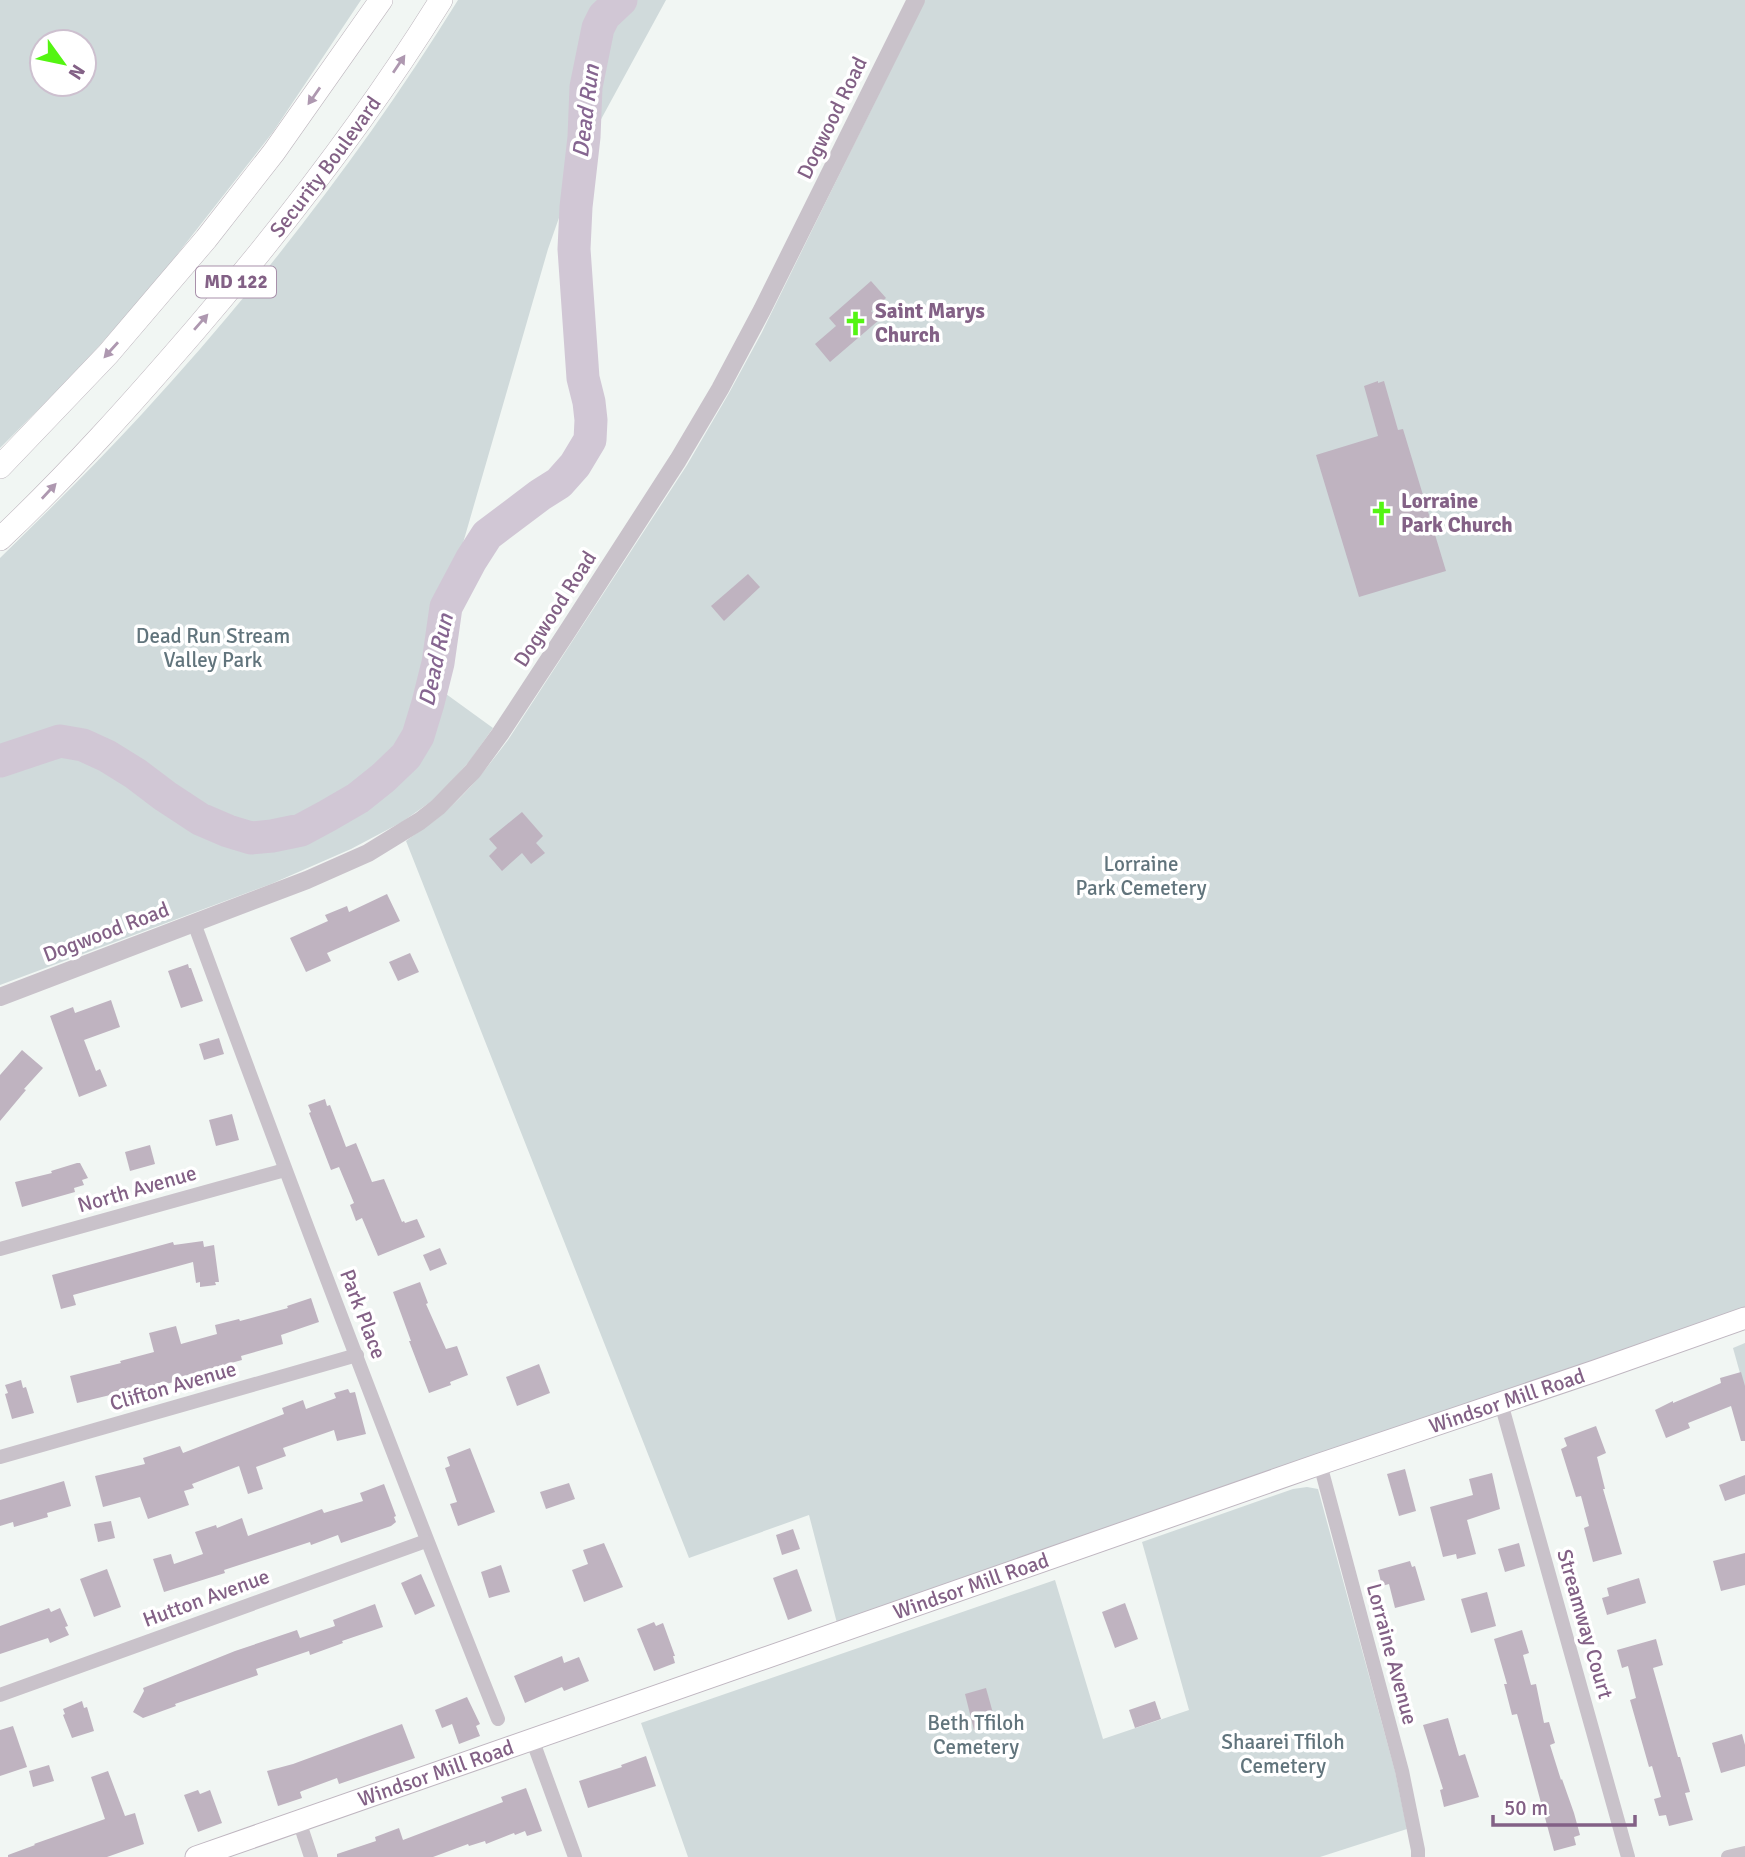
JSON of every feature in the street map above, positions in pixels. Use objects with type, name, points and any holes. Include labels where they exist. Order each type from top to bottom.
[{"type":"main road","name":"MD 122","points":[[0,467],[108,354],[206,239],[274,152],[381,0]]},
{"type":"main road","name":"Security Boulevard","points":[[0,539],[43,499],[145,388],[246,270],[375,100],[441,0]]},
{"type":"main road","name":"Windsor Mill Road","points":[[196,1857],[1745,1318]]},
{"type":"street","name":"Dogwood Road","points":[[0,997],[307,880],[368,853],[438,807],[473,771],[582,609],[678,460],[720,389],[769,298],[916,0]]},
{"type":"street","name":"Park Place","points":[[194,923],[426,1541],[498,1719]]},
{"type":"street","name":"North Avenue","points":[[0,1249],[285,1170]]},
{"type":"street","name":"Clifton Avenue","points":[[0,1457],[357,1355]]},
{"type":"street","name":"Streamway Court","points":[[1501,1403],[1628,1857]]},
{"type":"street","name":"Lorraine Avenue","points":[[1320,1464],[1402,1771],[1418,1857]]},
{"type":"street","name":"Hutton Avenue","points":[[0,1695],[426,1541]]},
{"type":"street","points":[[532,1740],[575,1857]]},
{"type":"street","points":[[299,1821],[311,1857]]},
{"type":"street","points":[[1728,1857],[1745,1853]]},
{"type":"green space","points":[[0,0],[361,0],[273,132],[154,284],[75,373],[0,448]]},
{"type":"green space","name":"Dead Run Stream Valley Park","points":[[458,0],[666,0],[599,123],[573,178],[548,249],[424,678],[493,728],[469,762],[436,798],[402,822],[351,849],[271,884],[0,985],[0,558],[142,414],[228,316],[349,162]]},
{"type":"green space","name":"Lorraine Park Cemetery","points":[[925,0],[1745,0],[1745,1308],[837,1623],[809,1515],[689,1558],[406,841],[455,803],[508,740],[687,465],[761,334]]},
{"type":"green space","points":[[1745,1343],[1745,1391],[1733,1348]]},
{"type":"green space","points":[[1293,1489],[1318,1489],[1395,1771],[1407,1829],[1320,1857],[688,1857],[641,1723],[1055,1580],[1103,1739],[1189,1710],[1142,1542]]},
{"type":"building","name":"Saint Marys Church","points":[[871,281],[886,298],[871,311],[879,320],[830,362],[815,344],[836,326],[829,318]]},
{"type":"building","name":"Lorraine Park Church","points":[[1384,381],[1398,430],[1403,429],[1446,571],[1359,597],[1316,455],[1378,436],[1364,386]]},
{"type":"building","points":[[748,574],[760,587],[724,621],[711,606]]},
{"type":"building","points":[[522,812],[543,836],[536,843],[545,853],[531,864],[522,853],[502,871],[489,856],[497,848],[489,839]]},
{"type":"building","points":[[387,894],[400,921],[327,953],[331,961],[306,972],[290,938],[328,921],[325,915],[347,906],[349,912]]},
{"type":"building","points":[[410,953],[419,972],[398,981],[389,962]]},
{"type":"building","points":[[188,964],[203,1001],[181,1008],[168,971]]},
{"type":"building","points":[[111,1000],[120,1027],[84,1040],[96,1071],[100,1069],[107,1086],[79,1097],[50,1016],[73,1007],[75,1013]]},
{"type":"building","points":[[219,1038],[224,1054],[204,1060],[199,1044]]},
{"type":"building","points":[[22,1050],[43,1068],[0,1121],[0,1075]]},
{"type":"building","points":[[325,1099],[327,1106],[330,1105],[346,1147],[356,1143],[372,1182],[384,1179],[402,1222],[417,1219],[425,1237],[378,1256],[362,1218],[356,1221],[350,1205],[354,1203],[339,1167],[331,1170],[309,1113],[311,1112],[308,1105]]},
{"type":"building","points":[[232,1114],[239,1140],[216,1146],[209,1120]]},
{"type":"building","points":[[150,1145],[155,1164],[130,1171],[125,1152]]},
{"type":"building","points":[[80,1163],[88,1178],[82,1180],[84,1185],[74,1188],[75,1192],[22,1207],[15,1182],[52,1173],[51,1171]]},
{"type":"building","points":[[203,1241],[204,1247],[214,1245],[219,1282],[215,1282],[216,1285],[200,1287],[200,1282],[196,1283],[193,1262],[73,1295],[76,1305],[61,1309],[52,1275],[173,1242],[174,1245]]},
{"type":"building","points":[[440,1248],[447,1264],[430,1271],[423,1255]]},
{"type":"building","points":[[420,1282],[428,1303],[426,1304],[446,1349],[457,1346],[468,1375],[429,1393],[393,1292]]},
{"type":"building","points":[[311,1298],[319,1322],[281,1335],[283,1344],[241,1356],[242,1360],[184,1376],[185,1379],[132,1393],[131,1390],[77,1403],[70,1376],[154,1352],[149,1333],[176,1326],[181,1344],[217,1334],[215,1325],[288,1308],[287,1306]]},
{"type":"building","points":[[539,1364],[550,1393],[517,1406],[506,1377]]},
{"type":"building","points":[[1741,1372],[1745,1386],[1745,1441],[1741,1441],[1731,1406],[1688,1423],[1690,1428],[1666,1438],[1655,1410],[1721,1383],[1720,1378]]},
{"type":"building","points":[[21,1380],[34,1413],[12,1419],[5,1385]]},
{"type":"building","points":[[348,1389],[350,1393],[355,1392],[366,1434],[337,1441],[334,1430],[283,1448],[286,1456],[256,1467],[263,1489],[248,1494],[239,1466],[192,1484],[194,1488],[184,1491],[189,1505],[148,1519],[140,1497],[103,1507],[95,1476],[145,1464],[143,1458],[180,1446],[183,1453],[284,1414],[282,1408],[303,1400],[306,1409],[336,1398],[334,1393]]},
{"type":"building","points":[[1596,1426],[1606,1453],[1597,1457],[1603,1489],[1622,1554],[1593,1562],[1584,1528],[1589,1526],[1581,1496],[1576,1497],[1561,1449],[1567,1446],[1564,1438]]},
{"type":"building","points":[[470,1448],[495,1512],[458,1526],[450,1504],[457,1502],[445,1468],[450,1466],[447,1457]]},
{"type":"building","points":[[1405,1469],[1416,1511],[1399,1516],[1387,1474]]},
{"type":"building","points":[[1492,1473],[1500,1509],[1467,1520],[1476,1554],[1457,1559],[1456,1554],[1443,1557],[1430,1507],[1473,1495],[1469,1479]]},
{"type":"building","points":[[1745,1475],[1745,1494],[1725,1501],[1719,1485]]},
{"type":"building","points":[[64,1481],[71,1506],[47,1513],[48,1517],[14,1527],[13,1522],[0,1526],[0,1500]]},
{"type":"building","points":[[569,1483],[575,1499],[546,1509],[540,1492]]},
{"type":"building","points":[[384,1484],[396,1516],[396,1522],[391,1526],[341,1543],[338,1535],[311,1545],[310,1542],[164,1592],[153,1559],[171,1554],[174,1564],[203,1554],[195,1532],[216,1525],[217,1528],[242,1518],[248,1536],[322,1509],[324,1513],[363,1501],[360,1493]]},
{"type":"building","points":[[111,1521],[115,1538],[98,1542],[94,1524]]},
{"type":"building","points":[[793,1529],[800,1549],[782,1555],[776,1535]]},
{"type":"building","points":[[604,1543],[623,1587],[584,1602],[572,1570],[588,1564],[583,1550]]},
{"type":"building","points":[[1519,1543],[1525,1566],[1505,1572],[1498,1549]]},
{"type":"building","points":[[1745,1553],[1745,1585],[1721,1591],[1713,1561]]},
{"type":"building","points":[[1410,1561],[1412,1567],[1415,1566],[1425,1600],[1395,1608],[1389,1584],[1382,1586],[1378,1570]]},
{"type":"building","points":[[501,1565],[510,1592],[489,1598],[481,1572]]},
{"type":"building","points":[[107,1569],[121,1607],[94,1617],[80,1579]]},
{"type":"building","points":[[797,1569],[812,1611],[788,1620],[773,1578]]},
{"type":"building","points":[[421,1574],[435,1606],[415,1615],[401,1583]]},
{"type":"building","points":[[1639,1578],[1646,1603],[1607,1615],[1602,1598],[1609,1596],[1607,1588]]},
{"type":"building","points":[[1487,1592],[1496,1626],[1471,1633],[1461,1599]]},
{"type":"building","points":[[1125,1603],[1138,1639],[1115,1648],[1102,1612]]},
{"type":"building","points":[[375,1604],[383,1627],[310,1655],[309,1651],[256,1669],[258,1675],[143,1718],[133,1712],[143,1688],[235,1651],[297,1630],[300,1638],[335,1626],[333,1620]]},
{"type":"building","points":[[49,1608],[51,1612],[60,1608],[69,1635],[50,1643],[48,1638],[0,1654],[0,1626]]},
{"type":"building","points":[[654,1622],[656,1626],[663,1623],[675,1663],[654,1671],[637,1629]]},
{"type":"building","points":[[1522,1630],[1529,1653],[1523,1655],[1531,1685],[1536,1684],[1544,1723],[1549,1722],[1555,1743],[1550,1745],[1580,1835],[1574,1837],[1576,1845],[1554,1851],[1517,1714],[1512,1715],[1504,1684],[1507,1684],[1494,1639]]},
{"type":"building","points":[[1656,1639],[1663,1665],[1653,1668],[1690,1792],[1685,1793],[1693,1820],[1669,1826],[1666,1815],[1659,1816],[1654,1799],[1661,1797],[1652,1766],[1649,1767],[1630,1700],[1636,1698],[1628,1666],[1622,1668],[1617,1650]]},
{"type":"building","points":[[562,1656],[564,1663],[579,1657],[589,1681],[564,1691],[562,1687],[525,1703],[514,1676]]},
{"type":"building","points":[[986,1688],[996,1724],[974,1730],[965,1694]]},
{"type":"building","points":[[467,1697],[480,1724],[476,1726],[480,1736],[459,1744],[452,1724],[442,1728],[435,1710]]},
{"type":"building","points":[[82,1701],[84,1708],[87,1707],[94,1731],[72,1738],[63,1709]]},
{"type":"building","points":[[1155,1701],[1161,1719],[1135,1728],[1129,1710]]},
{"type":"building","points":[[1448,1718],[1459,1756],[1465,1754],[1479,1797],[1444,1807],[1440,1790],[1443,1789],[1423,1725]]},
{"type":"building","points":[[402,1724],[415,1758],[339,1784],[337,1778],[302,1791],[302,1798],[278,1806],[267,1771]]},
{"type":"building","points":[[13,1726],[27,1767],[0,1776],[0,1730]]},
{"type":"building","points":[[1742,1734],[1745,1766],[1721,1773],[1712,1743]]},
{"type":"building","points":[[646,1756],[656,1786],[588,1808],[579,1781]]},
{"type":"building","points":[[49,1765],[54,1781],[33,1787],[29,1771]]},
{"type":"building","points":[[108,1771],[125,1816],[135,1813],[144,1844],[107,1857],[8,1857],[34,1844],[105,1819],[91,1777]]},
{"type":"building","points":[[526,1788],[542,1831],[527,1836],[525,1831],[515,1835],[514,1833],[486,1844],[485,1841],[469,1846],[468,1844],[433,1857],[337,1857],[337,1854],[376,1841],[375,1837],[399,1828],[403,1840],[503,1802],[501,1797]]},
{"type":"building","points":[[198,1790],[200,1794],[210,1790],[222,1823],[198,1832],[184,1795]]},
{"type":"waterway","name":"Dead Run","points":[[0,761],[60,741],[83,745],[136,774],[200,819],[251,838],[301,830],[358,798],[406,756],[418,736],[428,703],[438,663],[446,607],[471,560],[487,535],[559,483],[575,465],[590,440],[591,420],[583,378],[574,249],[576,207],[584,137],[586,87],[598,28],[604,16],[621,0]]},
{"type":"place","name":"Saint Marys Church","points":[[855,323]]},
{"type":"place","name":"Lorraine Park Church","points":[[1381,513]]},
{"type":"park label","name":"Beth Tfiloh Cemetery","points":[[976,1735]]},
{"type":"park label","name":"Shaarei Tfiloh Cemetery","points":[[1283,1754]]}]
